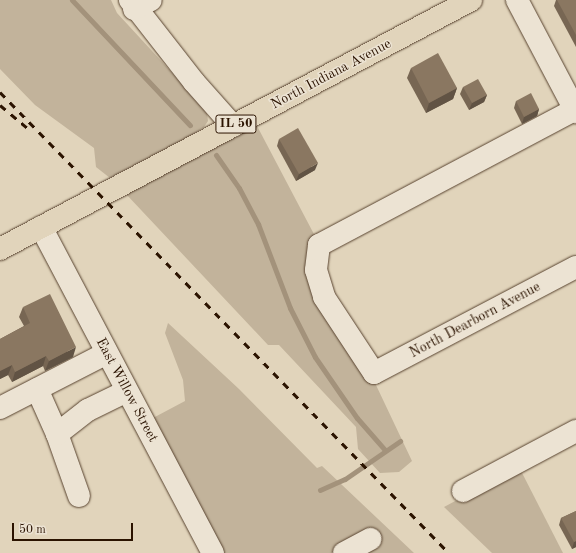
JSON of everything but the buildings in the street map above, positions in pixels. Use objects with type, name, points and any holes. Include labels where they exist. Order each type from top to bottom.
[{"type":"main road","name":"North Indiana Avenue","points":[[0,249],[471,0]]},
{"type":"street","points":[[517,0],[576,110]]},
{"type":"street","points":[[138,3],[233,126]]},
{"type":"street","name":"North Dearborn Avenue","points":[[576,110],[319,245],[316,270],[324,298],[374,373],[576,267]]},
{"type":"street","name":"East Willow Street","points":[[41,227],[213,553]]},
{"type":"street","points":[[0,408],[107,353]]},
{"type":"street","points":[[37,389],[58,434],[79,496]]},
{"type":"street","points":[[58,434],[88,410],[127,391]]},
{"type":"street","points":[[463,491],[576,431]]},
{"type":"street","points":[[344,553],[370,539]]},
{"type":"shaded area","points":[[0,0],[111,0],[117,13],[199,102],[207,113],[208,121],[204,127],[191,136],[110,178],[96,167],[94,148],[35,105],[0,69]]},
{"type":"shaded area","points":[[256,124],[316,238],[312,250],[412,461],[399,472],[380,473],[358,449],[356,427],[279,345],[268,345],[126,194]]},
{"type":"shaded area","points":[[168,323],[239,389],[317,468],[322,466],[414,553],[364,553],[357,539],[331,553],[224,553],[153,418],[185,401],[183,380],[165,333]]},
{"type":"shaded area","points":[[519,467],[563,553],[492,553],[444,507]]},
{"type":"waterway","points":[[72,0],[190,125]]},
{"type":"waterway","points":[[216,155],[239,188],[258,224],[290,308],[315,357],[357,418],[385,450]]},
{"type":"waterway","points":[[320,490],[345,479],[400,441]]},
{"type":"railway","points":[[0,92],[449,553]]},
{"type":"railway","points":[[0,105],[29,129]]}]
